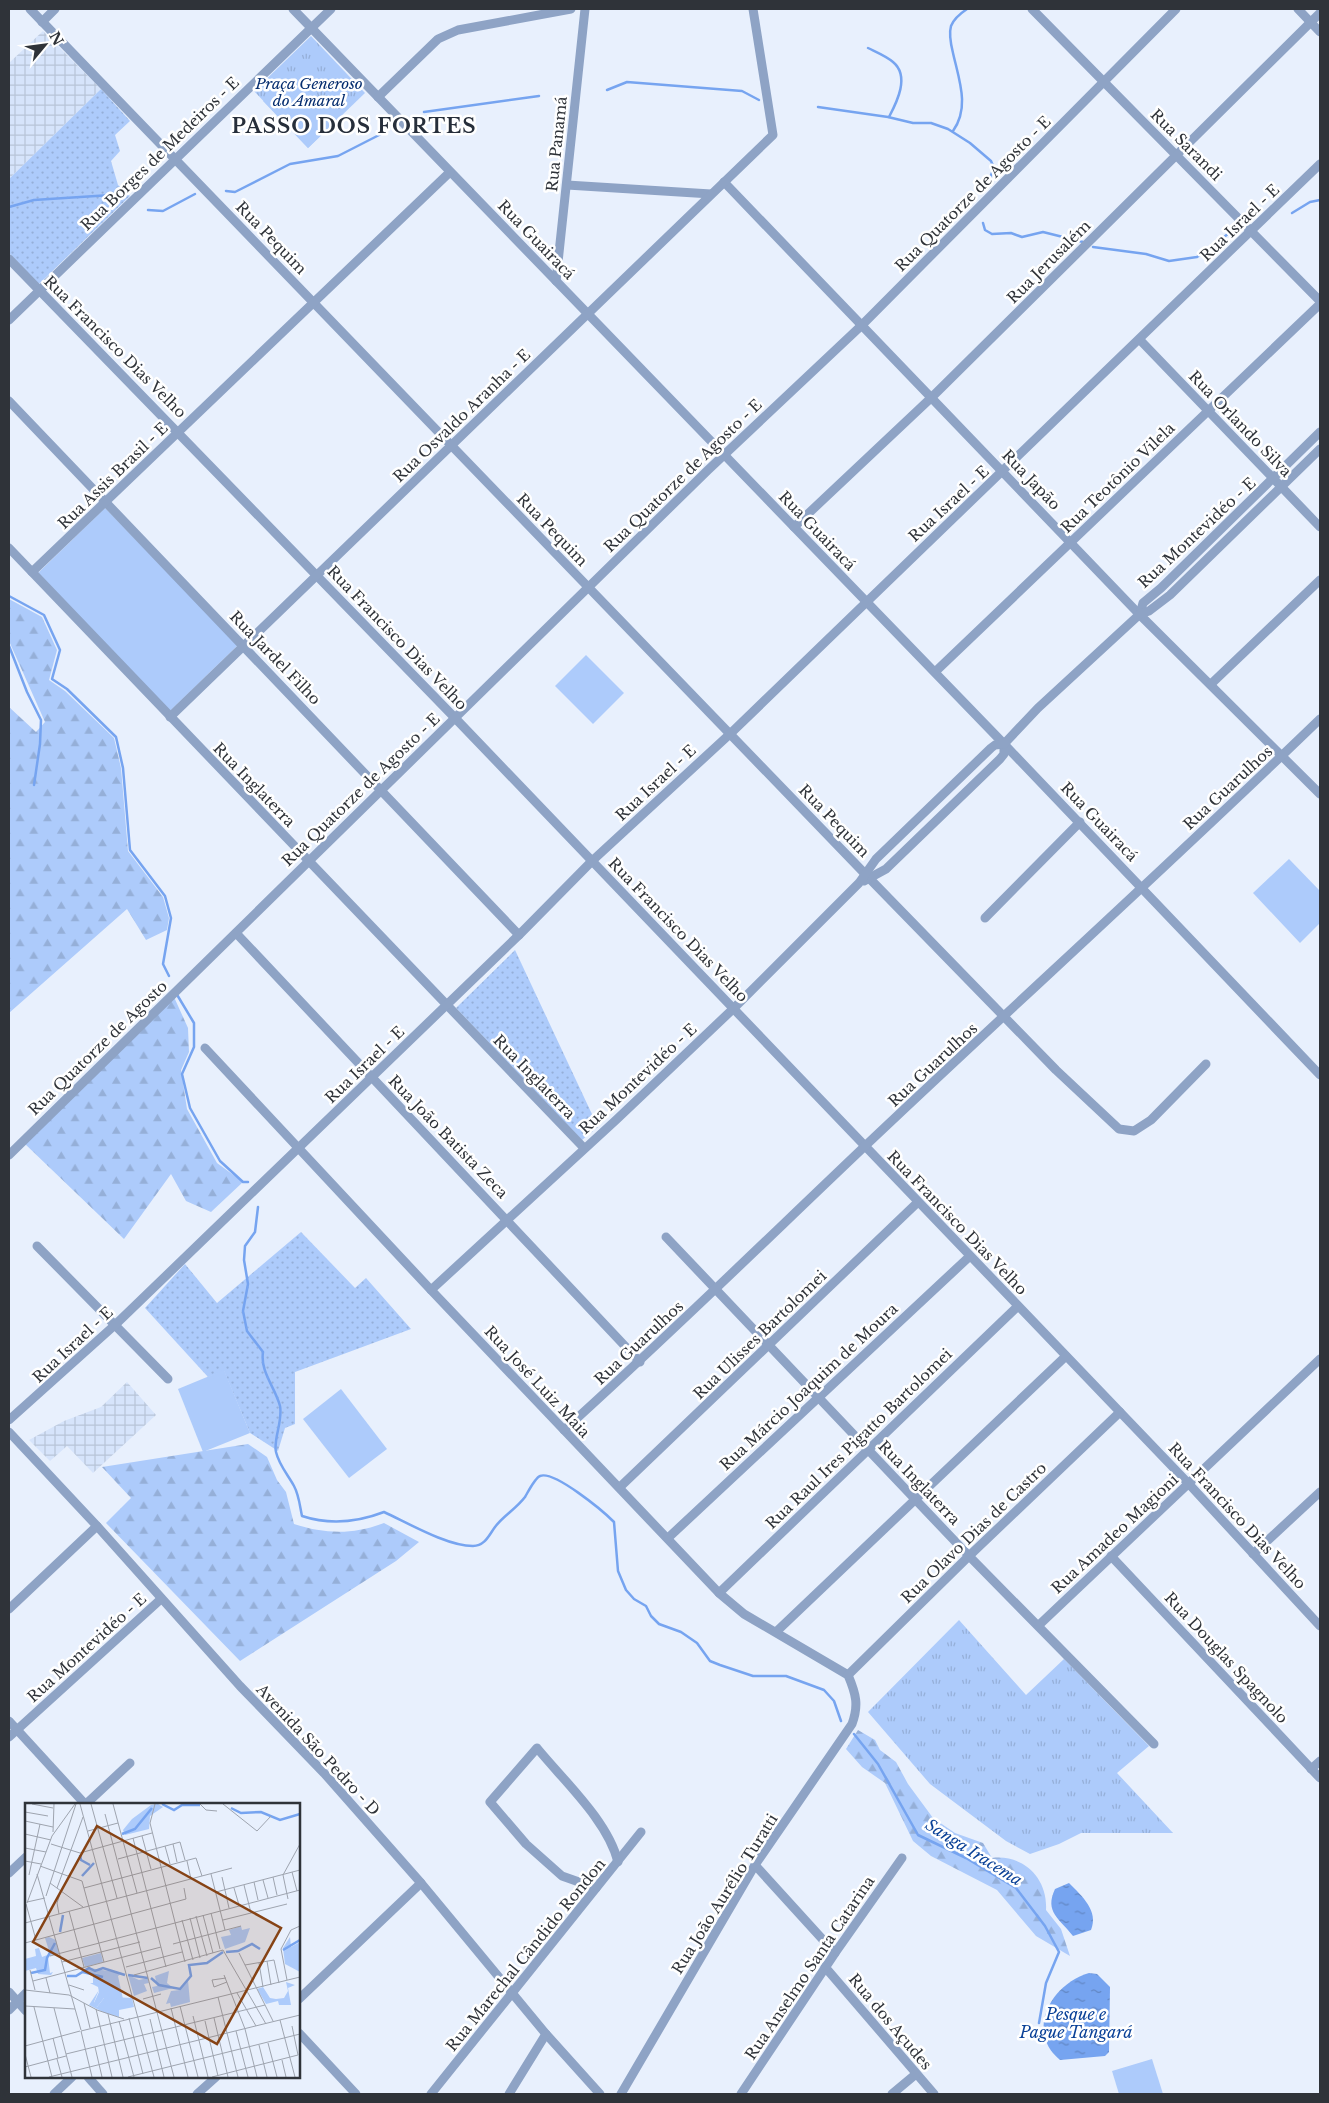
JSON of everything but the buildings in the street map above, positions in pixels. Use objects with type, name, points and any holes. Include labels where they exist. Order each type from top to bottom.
[{"type":"street","name":"Rua Pequim","points":[[30,9],[1005,1018],[1056,1070],[1119,1129],[1134,1131],[1151,1120],[1206,1064]]},
{"type":"street","points":[[42,22],[56,9]]},
{"type":"street","name":"Rua Guairacá","points":[[293,9],[1080,822],[1320,1075]]},
{"type":"street","name":"Rua Borges de Medeiros - E","points":[[9,320],[330,9]]},
{"type":"street","points":[[378,97],[438,39],[458,30],[571,9]]},
{"type":"street","name":"Rua Panamá","points":[[556,281],[585,9]]},
{"type":"street","name":"Rua Osvaldo Aranha - E","points":[[170,717],[773,135],[753,9]]},
{"type":"street","name":"Rua Sarandi","points":[[1032,9],[1177,154],[1320,302]]},
{"type":"street","name":"Rua Quatorze de Agosto - E","points":[[186,981],[724,455],[862,325],[1176,9]]},
{"type":"street","points":[[1298,9],[1320,32]]},
{"type":"street","name":"Rua Jerusalém","points":[[794,528],[932,397],[1320,12]]},
{"type":"street","name":"Rua Israel - E","points":[[9,1420],[116,1324],[519,935],[592,861],[730,733],[1004,472],[1320,164]]},
{"type":"street","name":"Rua Assis Brasil - E","points":[[32,572],[450,172]]},
{"type":"street","name":"Rua Japão","points":[[724,182],[1140,614],[1320,794]]},
{"type":"street","points":[[567,185],[711,194]]},
{"type":"street","name":"Rua Francisco Dias Velho","points":[[9,259],[317,574],[734,1008],[1188,1483],[1320,1626]]},
{"type":"street","name":"Rua Teotônio Vilela","points":[[935,672],[1320,302]]},
{"type":"street","name":"Rua Orlando Silva","points":[[1140,340],[1320,526]]},
{"type":"street","name":"Rua Jardel Filho","points":[[9,401],[382,789],[519,935]]},
{"type":"street","name":"Rua Montevidéo - E","points":[[1140,614],[1143,603],[1274,479],[1320,432]]},
{"type":"street","name":"Rua Montevidéo - E","points":[[431,1290],[616,1120],[734,1008],[867,876],[876,858],[994,745],[1004,744],[1038,708],[1140,614],[1149,612],[1170,595],[1320,449]]},
{"type":"street","name":"Rua Inglaterra","points":[[9,548],[445,1006],[584,1148]]},
{"type":"street","points":[[1212,684],[1320,580]]},
{"type":"street","name":"Rua Guarulhos","points":[[564,1430],[640,1362],[865,1147],[1005,1018],[1320,719]]},
{"type":"street","name":"Rua Montevidéo - E","points":[[867,876],[886,870],[1000,759],[1004,754],[1004,744]]},
{"type":"street","points":[[985,918],[1080,822]]},
{"type":"street","name":"Rua João Batista Zeca","points":[[236,933],[508,1219],[640,1362]]},
{"type":"street","name":"Rua Quatorze de Agosto","points":[[9,1155],[186,981]]},
{"type":"street","name":"Rua José Luiz Maia","points":[[205,1048],[431,1290],[719,1593],[744,1614],[848,1675]]},
{"type":"street","name":"Rua Ulisses Bartolomei","points":[[620,1487],[918,1202]]},
{"type":"street","name":"Rua Inglaterra","points":[[666,1237],[715,1291],[769,1345],[969,1556],[1154,1744]]},
{"type":"street","points":[[37,1246],[116,1324],[168,1379]]},
{"type":"street","name":"Rua Márcio Joaquim de Moura","points":[[668,1538],[970,1256]]},
{"type":"street","name":"Rua Raul Ires Pigatto Bartolomei","points":[[719,1593],[1018,1306]]},
{"type":"street","points":[[776,1632],[1066,1356]]},
{"type":"street","name":"Rua Amadeo Magioni","points":[[1038,1625],[1320,1359]]},
{"type":"street","name":"Rua Olavo Dias de Castro","points":[[848,1675],[1120,1412]]},
{"type":"street","name":"Avenida São Pedro - D","points":[[9,1432],[97,1526],[240,1686],[324,1773],[421,1883],[546,2034],[600,2094]]},
{"type":"street","points":[[1254,1554],[1320,1492]]},
{"type":"street","points":[[9,1609],[97,1526]]},
{"type":"street","name":"Rua Douglas Spagnolo","points":[[1112,1556],[1320,1778]]},
{"type":"street","name":"Rua Montevidéo - E","points":[[9,1738],[161,1599]]},
{"type":"street","name":"Rua João Aurélio Turatti","points":[[621,2094],[756,1865],[852,1724],[856,1712],[856,1693],[848,1675]]},
{"type":"street","points":[[9,1721],[85,1803]]},
{"type":"street","points":[[596,1888],[562,1876],[526,1844],[490,1802],[537,1748],[602,1827],[615,1847],[618,1862]]},
{"type":"street","points":[[1312,1769],[1320,1761]]},
{"type":"street","points":[[87,1803],[130,1763]]},
{"type":"street","name":"Rua Marechal Cândido Rondon","points":[[431,2094],[514,1993],[641,1832]]},
{"type":"street","points":[[9,1873],[25,1858]]},
{"type":"street","name":"Rua Anselmo Santa Catarina","points":[[741,2094],[825,1967],[902,1858]]},
{"type":"street","points":[[756,1865],[835,1953]]},
{"type":"street","points":[[300,1998],[421,1883]]},
{"type":"street","name":"Rua dos Açudes","points":[[825,1967],[934,2094]]},
{"type":"street","points":[[9,1992],[25,2010]]},
{"type":"street","points":[[9,2010],[25,1994]]},
{"type":"street","points":[[300,2034],[356,2094]]},
{"type":"street","points":[[509,2094],[546,2034]]},
{"type":"street","points":[[892,2094],[916,2074]]},
{"type":"street","points":[[54,2094],[71,2078]]},
{"type":"street","points":[[89,2078],[104,2094]]},
{"type":"street","points":[[198,2094],[215,2078]]},
{"type":"shaded area","points":[[43,31],[101,89],[9,179],[9,63]]},
{"type":"shaded area","points":[[127,1382],[156,1415],[93,1473],[67,1446],[50,1461],[29,1440],[64,1421],[101,1407]]},
{"type":"green space","name":"Praça Generoso do Amaral","points":[[311,36],[365,93],[308,148],[254,91]]},
{"type":"green space","points":[[285,80],[330,127],[308,148],[263,101]]},
{"type":"green space","points":[[101,89],[130,121],[115,135],[120,151],[111,161],[118,185],[130,196],[39,284],[9,253],[9,179]]},
{"type":"green space","points":[[105,508],[238,645],[170,711],[38,573]]},
{"type":"green space","points":[[9,599],[42,617],[57,650],[49,680],[65,691],[114,738],[121,768],[128,851],[163,897],[169,918],[167,930],[146,940],[127,909],[9,1013],[9,707],[36,732],[45,722],[9,641]]},
{"type":"green space","points":[[586,655],[624,693],[593,724],[555,686]]},
{"type":"green space","points":[[1289,859],[1320,891],[1320,923],[1300,943],[1253,893]]},
{"type":"green space","points":[[515,950],[598,1127],[582,1140],[456,1008]]},
{"type":"green space","points":[[174,997],[188,1028],[189,1052],[181,1070],[187,1109],[217,1163],[243,1182],[211,1212],[186,1201],[171,1174],[124,1239],[24,1143]]},
{"type":"green space","points":[[301,1232],[355,1288],[366,1278],[411,1329],[295,1372],[295,1424],[285,1428],[278,1451],[250,1433],[224,1371],[208,1377],[145,1308],[185,1264],[217,1303]]},
{"type":"green space","points":[[224,1370],[250,1433],[203,1452],[178,1389]]},
{"type":"green space","points":[[341,1389],[387,1449],[349,1478],[303,1419]]},
{"type":"green space","points":[[248,1444],[267,1457],[277,1480],[286,1492],[294,1524],[317,1530],[339,1532],[361,1530],[384,1523],[419,1542],[396,1561],[240,1661],[106,1523],[131,1498],[102,1467]]},
{"type":"green space","points":[[959,1620],[1026,1695],[1064,1659],[1149,1746],[1117,1773],[1173,1833],[1081,1833],[1059,1844],[1030,1854],[1006,1841],[930,1784],[868,1712]]},
{"type":"green space","points":[[858,1730],[875,1740],[880,1750],[896,1762],[908,1784],[933,1818],[955,1833],[983,1843],[992,1858],[1014,1860],[1031,1870],[1043,1888],[1046,1898],[1046,1910],[1061,1929],[1070,1956],[1036,1936],[997,1890],[931,1856],[913,1841],[885,1783],[862,1767],[846,1749]]},
{"type":"green space","points":[[1152,2059],[1163,2094],[1119,2094],[1112,2071]]},
{"type":"water","points":[[1069,1883],[1088,1904],[1093,1916],[1091,1930],[1073,1936],[1055,1915],[1051,1904],[1055,1889]]},
{"type":"water","name":"Pesque e Pague Tangará","points":[[1089,1973],[1097,1974],[1110,1987],[1109,2052],[1105,2056],[1060,2060],[1050,2048],[1044,2036],[1047,2010],[1054,1998],[1064,1987],[1075,1979]]},
{"type":"waterway","points":[[953,131],[961,112],[962,93],[951,43],[950,29],[956,18],[967,9]]},
{"type":"waterway","points":[[868,48],[893,62],[901,74],[898,97],[889,117]]},
{"type":"waterway","points":[[607,90],[627,82],[742,91],[759,100]]},
{"type":"waterway","points":[[424,112],[539,96]]},
{"type":"waterway","points":[[818,107],[888,117],[913,123],[931,123],[948,129],[970,143],[991,161],[994,168],[986,187]]},
{"type":"waterway","points":[[226,191],[235,192],[290,164],[338,156],[385,132]]},
{"type":"waterway","points":[[148,210],[163,211],[195,194]]},
{"type":"waterway","points":[[9,207],[34,200],[111,195]]},
{"type":"waterway","points":[[1292,213],[1310,202],[1320,200]]},
{"type":"waterway","points":[[983,223],[985,230],[992,234],[1011,233],[1022,237],[1043,232],[1083,242]]},
{"type":"waterway","points":[[1093,247],[1146,254],[1169,261],[1197,257],[1236,228]]},
{"type":"waterway","name":"Sanga Iracema","points":[[9,596],[44,615],[60,650],[52,679],[67,689],[116,737],[123,768],[130,850],[165,896],[171,918],[163,964],[169,976]]},
{"type":"waterway","points":[[9,646],[27,692],[41,720],[40,744],[34,785]]},
{"type":"waterway","name":"Sanga Iracema","points":[[176,993],[194,1023],[194,1047],[182,1074],[190,1108],[220,1161],[243,1182],[248,1182]]},
{"type":"waterway","name":"Sanga Iracema","points":[[258,1207],[255,1232],[245,1246],[244,1260],[248,1284],[243,1311],[247,1331],[263,1352],[266,1373],[278,1399],[281,1412],[275,1447],[277,1457],[296,1490],[302,1516],[323,1521],[343,1521],[364,1518],[384,1512],[440,1538],[463,1545],[477,1546],[489,1537],[498,1523],[525,1497],[538,1477],[547,1476],[556,1479],[600,1509],[614,1522],[618,1571],[626,1590],[634,1599],[646,1606],[651,1616],[659,1624],[681,1632],[697,1643],[710,1661],[753,1676],[786,1676],[824,1690],[834,1701],[841,1721]]},
{"type":"waterway","name":"Sanga Iracema","points":[[854,1734],[878,1764],[918,1835],[966,1858],[1016,1888],[1045,1926],[1059,1952],[1046,1983],[1039,2023]]},
{"type":"district","name":"PASSO DOS FORTES","points":[[354,126]]}]
